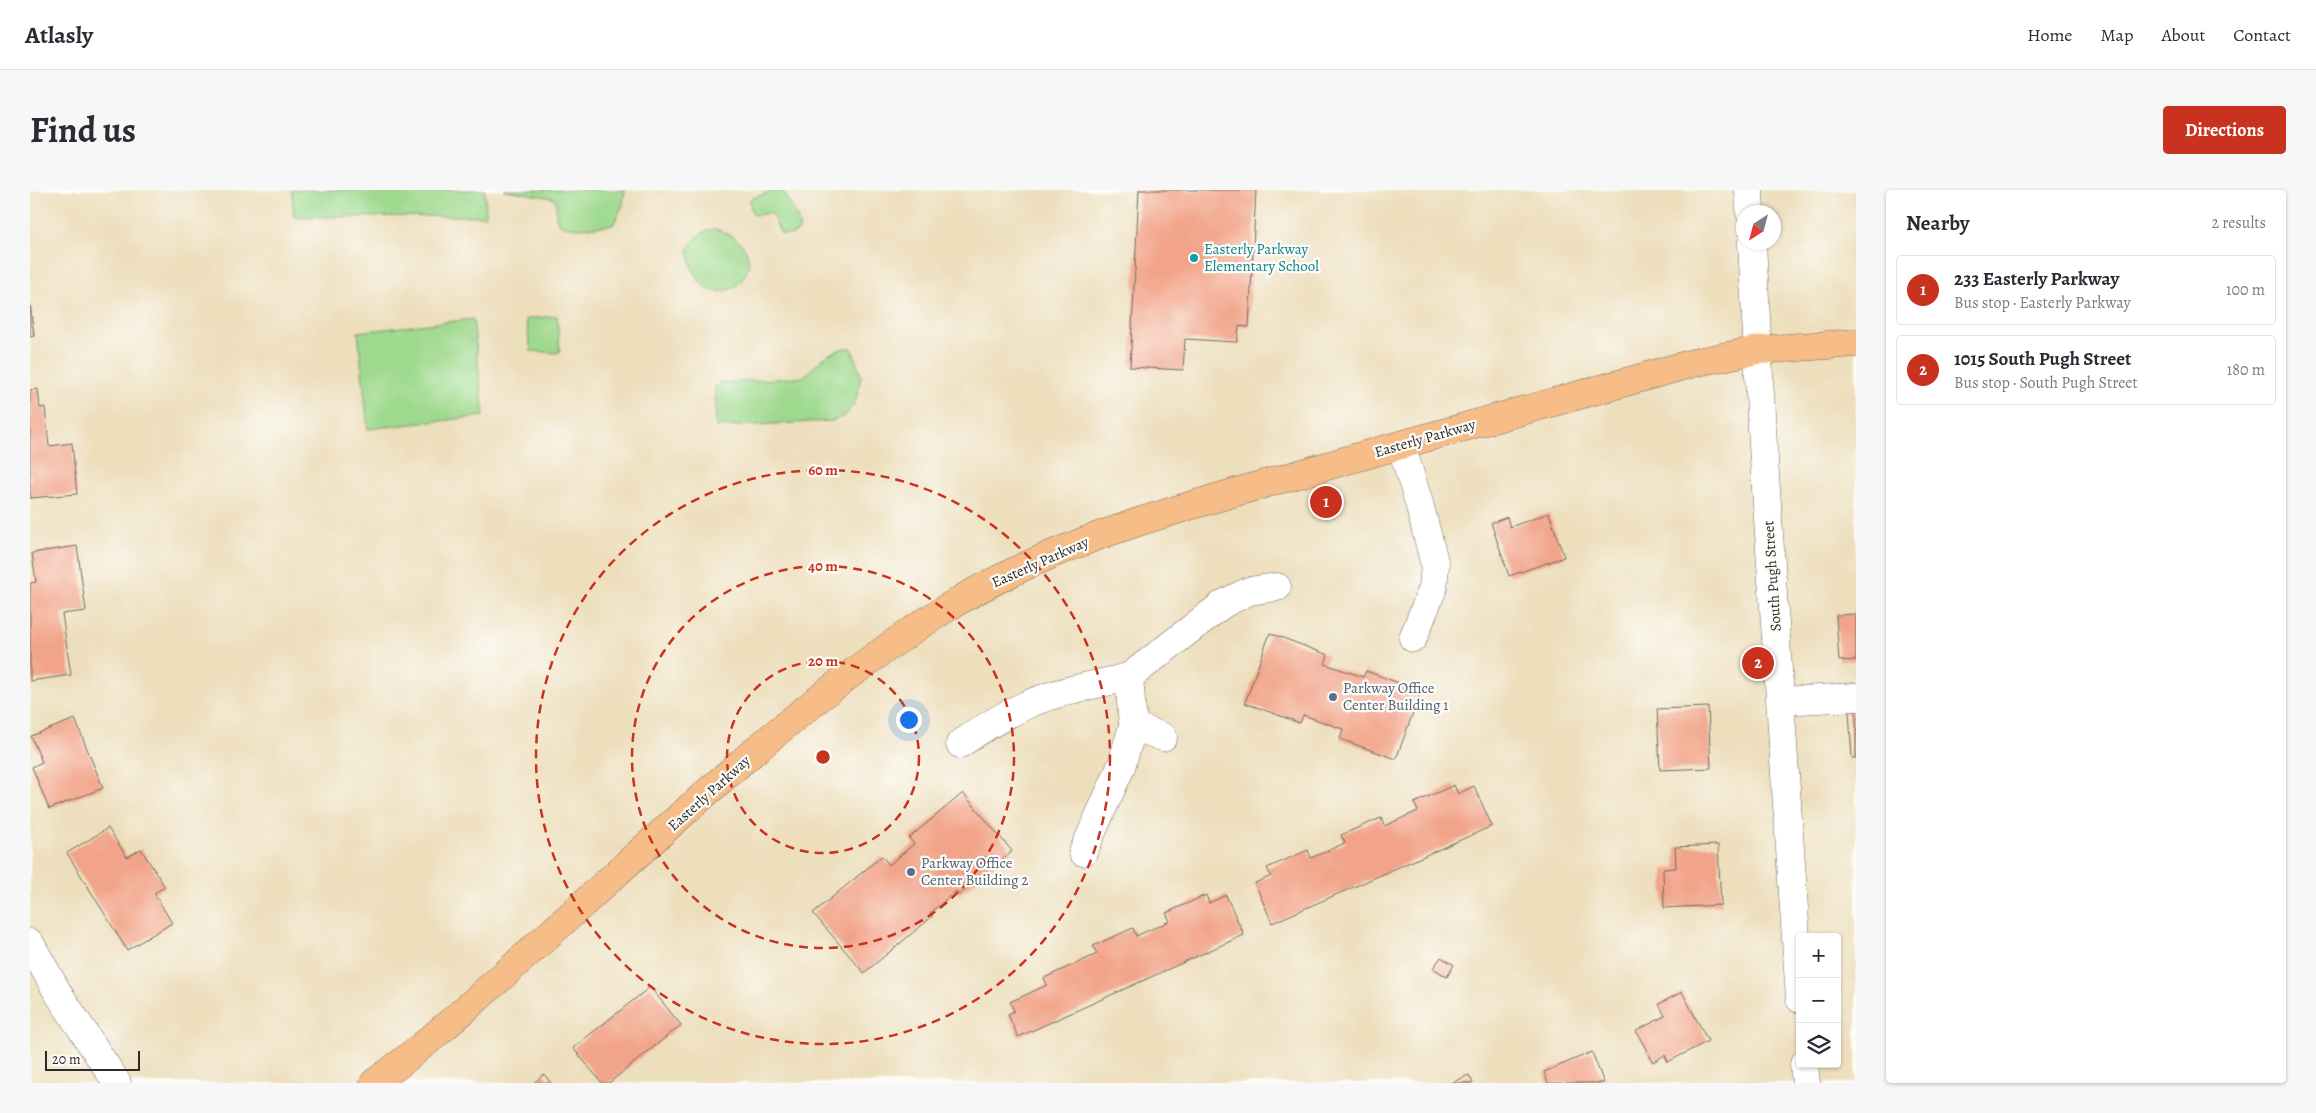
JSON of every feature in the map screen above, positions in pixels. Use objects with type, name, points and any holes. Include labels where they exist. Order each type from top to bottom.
[{"type":"main road","name":"Easterly Parkway","points":[[374,1083],[433,1038],[785,727],[876,657],[943,611],[1018,570],[1113,531],[1166,512],[1697,362],[1758,350],[1856,343]]},
{"type":"street","points":[[1749,190],[1750,205]]},
{"type":"street","name":"South Pugh Street","points":[[1752,250],[1799,978]]},
{"type":"street","points":[[1400,445],[1419,502],[1435,565],[1432,588],[1413,638]]},
{"type":"street","points":[[960,744],[987,726],[1024,706],[1066,692],[1129,677],[1223,604],[1250,591],[1277,587]]},
{"type":"street","points":[[1083,852],[1121,767],[1133,726],[1129,677]]},
{"type":"street","points":[[1781,701],[1856,697]]},
{"type":"street","points":[[1133,726],[1163,737]]},
{"type":"street","points":[[30,943],[58,993],[117,1083]]},
{"type":"street","points":[[1804,1068],[1806,1083]]},
{"type":"green space","points":[[292,190],[485,190],[486,216],[294,217]]},
{"type":"green space","points":[[504,190],[625,190],[623,205],[613,225],[574,228],[560,224],[557,220],[556,203],[553,198]]},
{"type":"green space","points":[[776,190],[782,190],[798,221],[799,231],[791,235],[781,234],[771,213],[754,215],[751,210],[750,199]]},
{"type":"green space","points":[[715,229],[738,241],[748,256],[747,271],[738,284],[725,291],[710,290],[697,277],[688,250],[699,235]]},
{"type":"green space","points":[[557,316],[560,352],[531,351],[526,319]]},
{"type":"green space","points":[[473,319],[484,416],[368,429],[358,332]]},
{"type":"green space","points":[[843,348],[852,348],[861,376],[854,404],[845,416],[832,421],[716,427],[715,387],[719,383],[803,377],[827,355]]},
{"type":"building","name":"Easterly Parkway Elementary School","points":[[1139,190],[1256,190],[1249,327],[1239,326],[1237,342],[1185,339],[1183,370],[1130,367]]},
{"type":"building","points":[[30,303],[34,336],[30,337]]},
{"type":"building","points":[[38,389],[40,408],[45,407],[49,446],[72,443],[77,494],[30,498],[30,390]]},
{"type":"building","points":[[1549,513],[1564,557],[1509,576],[1491,523],[1507,517],[1510,527]]},
{"type":"building","points":[[77,546],[86,611],[62,614],[71,675],[30,681],[30,583],[36,582],[32,553]]},
{"type":"building","points":[[1856,614],[1856,660],[1839,661],[1836,615]]},
{"type":"building","name":"Parkway Office Center Building 1","points":[[1270,633],[1328,655],[1325,664],[1363,677],[1366,671],[1421,691],[1396,759],[1340,739],[1343,729],[1303,715],[1300,723],[1245,703]]},
{"type":"building","points":[[1708,707],[1711,768],[1660,770],[1657,709]]},
{"type":"building","points":[[1849,711],[1856,711],[1856,758],[1852,758]]},
{"type":"building","points":[[75,719],[103,788],[49,809],[32,767],[42,762],[31,736]]},
{"type":"building","points":[[1454,785],[1458,794],[1474,786],[1492,826],[1272,923],[1255,883],[1271,876],[1267,868],[1308,850],[1311,858],[1345,843],[1341,835],[1381,818],[1384,826],[1418,811],[1414,803]]},
{"type":"building","points":[[963,793],[1012,851],[959,895],[956,891],[930,913],[933,916],[864,973],[813,913],[882,856],[889,865],[914,844],[909,838]]},
{"type":"building","points":[[108,828],[127,857],[141,849],[165,887],[154,893],[172,923],[127,950],[67,853]]},
{"type":"building","points":[[1718,845],[1721,905],[1664,908],[1663,869],[1676,868],[1675,847]]},
{"type":"building","points":[[1206,895],[1209,903],[1226,895],[1244,935],[1018,1037],[1008,1014],[1014,1011],[1010,1002],[1047,985],[1044,978],[1097,954],[1093,946],[1133,928],[1136,936],[1170,921],[1166,913]]},
{"type":"building","points":[[1441,957],[1454,965],[1447,977],[1433,968]]},
{"type":"building","points":[[650,987],[681,1025],[609,1083],[602,1083],[573,1048]]},
{"type":"building","points":[[1682,992],[1708,1041],[1668,1062],[1665,1055],[1653,1062],[1636,1031],[1665,1016],[1659,1004]]},
{"type":"building","points":[[1592,1052],[1604,1083],[1548,1083],[1544,1072]]},
{"type":"building","points":[[544,1074],[551,1083],[534,1083]]},
{"type":"building","points":[[1469,1075],[1473,1083],[1451,1083]]},
{"type":"place","name":"Easterly Parkway Elementary School","points":[[1194,258]]},
{"type":"place","name":"233 Easterly Parkway","points":[[1326,502]]},
{"type":"place","name":"1015 South Pugh Street","points":[[1758,663]]},
{"type":"place","name":"Parkway Office Center Building 1","points":[[1333,697]]},
{"type":"place","name":"Parkway Office Center Building 2","points":[[911,872]]}]
